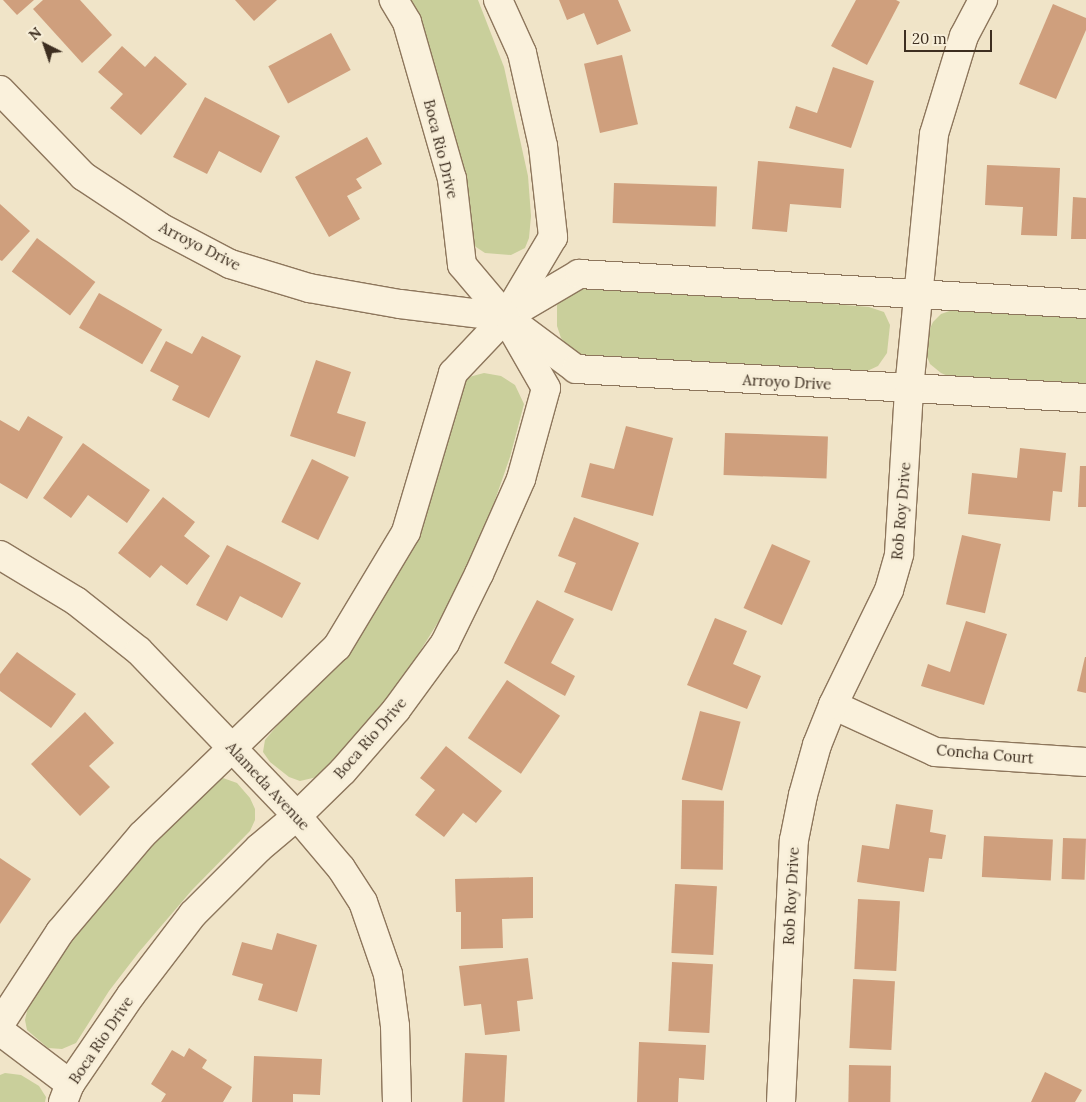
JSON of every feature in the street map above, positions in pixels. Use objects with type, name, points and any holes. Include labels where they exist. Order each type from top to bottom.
[{"type":"street","name":"Boca Rio Drive","points":[[67,1093],[131,995],[193,914],[259,848],[297,816],[343,771],[396,710],[445,643],[480,574],[520,479],[546,388],[506,317],[462,265],[452,179],[407,22],[394,0]]},
{"type":"street","points":[[0,1024],[60,932],[142,835],[232,746],[337,647],[406,532],[453,373],[506,317],[553,236],[543,146],[522,52],[498,0]]},
{"type":"street","name":"Rob Roy Drive","points":[[781,1102],[794,840],[805,787],[817,745],[833,705],[889,590],[899,554],[909,389],[934,134],[964,36],[983,0]]},
{"type":"street","name":"Arroyo Drive","points":[[0,90],[83,176],[160,227],[230,264],[309,288],[400,304],[506,317],[576,369],[1086,398]]},
{"type":"street","points":[[506,317],[579,274],[1086,304]]},
{"type":"street","name":"Alameda Avenue","points":[[0,555],[76,601],[139,651],[232,746],[297,816],[341,868],[363,902],[375,931],[388,974],[395,1026],[396,1102]]},
{"type":"street","name":"Concha Court","points":[[833,705],[935,752],[1086,762]]},
{"type":"street","points":[[0,1031],[67,1093]]},
{"type":"green space","points":[[407,0],[478,0],[504,67],[528,176],[531,216],[529,238],[525,248],[511,255],[485,253],[473,245]]},
{"type":"green space","points":[[598,285],[869,307],[884,312],[890,325],[887,353],[878,366],[865,372],[583,355],[571,350],[561,338],[557,326],[557,305],[566,295],[580,287]]},
{"type":"green space","points":[[955,309],[1086,318],[1086,385],[950,377],[941,373],[930,364],[925,352],[927,335],[933,322],[941,314]]},
{"type":"green space","points":[[484,373],[501,376],[515,385],[524,404],[510,457],[486,526],[445,611],[409,669],[367,723],[317,777],[300,781],[289,777],[270,762],[263,752],[265,740],[350,639],[458,390],[469,377]]},
{"type":"green space","points":[[223,778],[237,783],[250,798],[255,809],[255,820],[250,831],[192,890],[139,952],[109,991],[76,1043],[62,1049],[48,1048],[27,1030],[25,1020],[28,1007],[54,962],[108,886],[210,781]]},
{"type":"green space","points":[[5,1073],[21,1075],[39,1086],[46,1097],[45,1102],[0,1102],[0,1075]]},
{"type":"building","points":[[3,0],[34,0],[17,15]]},
{"type":"building","points":[[43,0],[80,0],[112,35],[82,63],[33,9]]},
{"type":"building","points":[[235,0],[277,0],[254,21]]},
{"type":"building","points":[[559,0],[618,0],[631,31],[597,45],[584,13],[567,20]]},
{"type":"building","points":[[856,0],[896,0],[900,2],[867,65],[831,46]]},
{"type":"building","points":[[1053,4],[1086,18],[1086,30],[1056,99],[1019,84]]},
{"type":"building","points":[[331,33],[351,70],[288,103],[268,66]]},
{"type":"building","points":[[122,46],[145,67],[155,56],[187,84],[141,135],[110,108],[123,94],[98,72]]},
{"type":"building","points":[[622,55],[638,124],[600,133],[584,64]]},
{"type":"building","points":[[833,67],[874,81],[851,148],[789,128],[796,106],[817,113]]},
{"type":"building","points":[[205,97],[280,136],[261,173],[219,151],[207,174],[173,157]]},
{"type":"building","points":[[367,137],[382,164],[356,179],[362,188],[347,196],[360,219],[329,237],[295,177]]},
{"type":"building","points":[[758,161],[844,169],[841,208],[790,204],[787,232],[752,229]]},
{"type":"building","points":[[987,165],[1060,168],[1057,236],[1021,235],[1023,207],[985,205]]},
{"type":"building","points":[[614,183],[717,187],[716,227],[613,223]]},
{"type":"building","points":[[1073,197],[1086,198],[1086,239],[1071,239]]},
{"type":"building","points":[[0,204],[30,231],[2,261],[0,260]]},
{"type":"building","points":[[37,238],[95,282],[70,315],[12,272]]},
{"type":"building","points":[[99,293],[162,330],[142,364],[79,328]]},
{"type":"building","points":[[202,336],[241,356],[209,418],[172,400],[179,386],[150,371],[166,341],[192,354]]},
{"type":"building","points":[[316,360],[351,372],[337,413],[366,422],[355,457],[290,436]]},
{"type":"building","points":[[28,416],[63,437],[27,499],[0,483],[0,420],[19,431]]},
{"type":"building","points":[[626,426],[673,438],[653,516],[581,497],[590,463],[614,469]]},
{"type":"building","points":[[725,433],[828,437],[826,479],[724,475]]},
{"type":"building","points":[[83,443],[150,490],[127,523],[88,495],[71,518],[43,498]]},
{"type":"building","points":[[1020,448],[1066,453],[1062,492],[1053,491],[1050,521],[968,514],[972,473],[1017,478]]},
{"type":"building","points":[[312,459],[349,477],[318,540],[281,522]]},
{"type":"building","points":[[1080,466],[1086,466],[1086,507],[1078,507]]},
{"type":"building","points":[[163,497],[195,522],[184,536],[210,556],[187,585],[161,565],[150,578],[118,553]]},
{"type":"building","points":[[574,517],[639,543],[612,611],[564,592],[576,563],[558,556]]},
{"type":"building","points":[[962,535],[1001,544],[985,613],[946,604]]},
{"type":"building","points":[[772,544],[810,561],[782,625],[744,608]]},
{"type":"building","points":[[227,545],[301,583],[282,618],[240,596],[227,621],[196,605]]},
{"type":"building","points":[[537,600],[574,619],[551,663],[575,676],[565,696],[504,663]]},
{"type":"building","points":[[715,618],[747,631],[733,664],[761,676],[747,709],[687,685]]},
{"type":"building","points":[[966,621],[1007,634],[984,705],[921,686],[928,664],[950,672]]},
{"type":"building","points":[[17,652],[76,694],[51,728],[0,691],[0,674]]},
{"type":"building","points":[[1086,657],[1086,693],[1077,691]]},
{"type":"building","points":[[507,680],[560,716],[521,774],[468,738]]},
{"type":"building","points":[[700,711],[741,722],[722,790],[682,780]]},
{"type":"building","points":[[85,712],[114,743],[89,766],[110,787],[80,816],[31,764]]},
{"type":"building","points":[[446,746],[502,791],[476,823],[463,813],[444,837],[415,815],[435,790],[420,778]]},
{"type":"building","points":[[682,800],[724,801],[723,870],[681,869]]},
{"type":"building","points":[[896,804],[933,810],[930,832],[946,835],[942,859],[929,858],[924,892],[857,882],[862,845],[889,849]]},
{"type":"building","points":[[984,836],[1053,840],[1051,881],[982,877]]},
{"type":"building","points":[[1063,838],[1086,839],[1085,880],[1062,879]]},
{"type":"building","points":[[0,858],[31,879],[0,924]]},
{"type":"building","points":[[533,877],[533,918],[502,919],[503,948],[461,949],[461,912],[456,912],[455,879]]},
{"type":"building","points":[[675,884],[717,886],[713,955],[671,953]]},
{"type":"building","points":[[858,899],[900,901],[896,971],[854,969]]},
{"type":"building","points":[[277,933],[317,945],[297,1012],[258,1000],[263,984],[232,975],[242,942],[272,950]]},
{"type":"building","points":[[528,958],[533,999],[517,1001],[520,1031],[485,1035],[481,1004],[464,1006],[459,966]]},
{"type":"building","points":[[672,962],[713,964],[709,1033],[668,1031]]},
{"type":"building","points":[[853,979],[895,981],[891,1050],[849,1048]]},
{"type":"building","points":[[639,1042],[706,1045],[704,1080],[679,1078],[678,1102],[637,1102]]},
{"type":"building","points":[[189,1048],[207,1060],[202,1068],[232,1087],[223,1102],[161,1102],[166,1094],[151,1084],[172,1050],[184,1057]]},
{"type":"building","points":[[465,1053],[507,1055],[504,1102],[462,1102]]},
{"type":"building","points":[[254,1056],[322,1059],[320,1095],[293,1094],[293,1102],[252,1102]]},
{"type":"building","points":[[849,1065],[891,1066],[890,1102],[848,1102]]},
{"type":"building","points":[[1045,1072],[1082,1090],[1075,1102],[1031,1102]]}]
